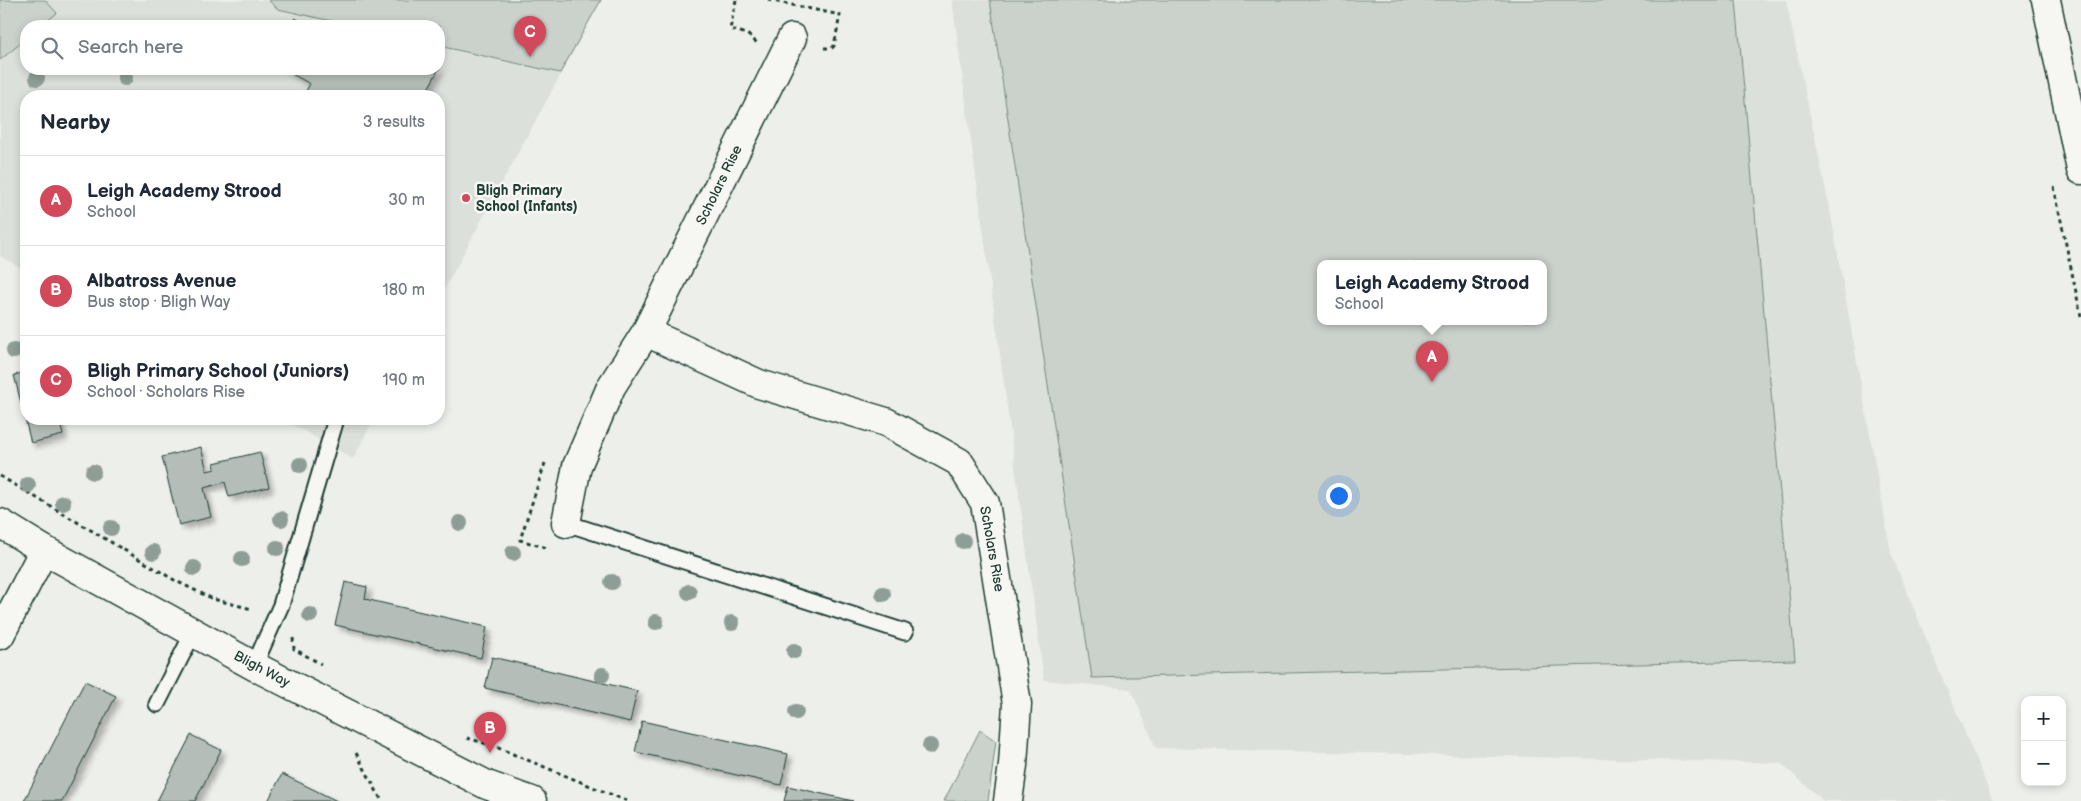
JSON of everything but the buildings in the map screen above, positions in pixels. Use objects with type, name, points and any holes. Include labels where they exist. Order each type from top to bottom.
[{"type":"street","points":[[2046,0],[2081,170]]},
{"type":"street","name":"Scholars Rise","points":[[566,523],[577,466],[611,387],[646,332],[802,43]]},
{"type":"street","name":"Scholars Rise","points":[[646,332],[759,384],[886,422],[959,462],[986,503],[1017,704],[1013,764],[1008,801]]},
{"type":"street","name":"Bligh Way","points":[[0,523],[44,550],[194,631],[483,793],[532,801]]},
{"type":"street","points":[[0,635],[44,550]]},
{"type":"lane","points":[[254,666],[281,605],[334,425]]},
{"type":"lane","points":[[566,523],[905,632]]},
{"type":"lane","points":[[157,704],[194,631]]},
{"type":"path","points":[[736,0],[730,29],[752,37],[760,48]]},
{"type":"path","points":[[768,0],[840,15],[834,47],[802,43]]},
{"type":"path","points":[[547,459],[520,540],[552,548]]},
{"type":"path","points":[[0,476],[176,581],[213,599],[254,609],[292,630],[294,649],[329,668]]},
{"type":"path","points":[[461,736],[491,745],[627,801]]},
{"type":"path","points":[[355,750],[361,765],[382,801]]},
{"type":"shaded area","points":[[0,0],[601,0],[445,288],[445,90],[20,90],[20,268],[0,256]]},
{"type":"shaded area","points":[[0,0],[45,0],[57,13],[48,20],[20,20],[20,44],[0,60]]},
{"type":"shaded area","points":[[268,0],[601,0],[560,73],[445,47],[445,20],[327,20],[278,9]]},
{"type":"shaded area","points":[[952,0],[1786,0],[1830,210],[1891,553],[1993,801],[1824,801],[1780,763],[1156,748],[1131,689],[1044,680]]},
{"type":"shaded area","points":[[990,0],[1736,0],[1795,660],[1092,678]]},
{"type":"shaded area","points":[[294,425],[371,425],[353,459]]},
{"type":"shaded area","points":[[980,730],[996,741],[988,801],[944,801]]},
{"type":"place","name":"Bligh Primary School (Juniors)","points":[[530,57]]},
{"type":"place","name":"Bligh Primary School (Infants)","points":[[466,198]]},
{"type":"place","name":"Leigh Academy Strood","points":[[1432,382]]},
{"type":"place","name":"Albatross Avenue","points":[[490,753]]}]
